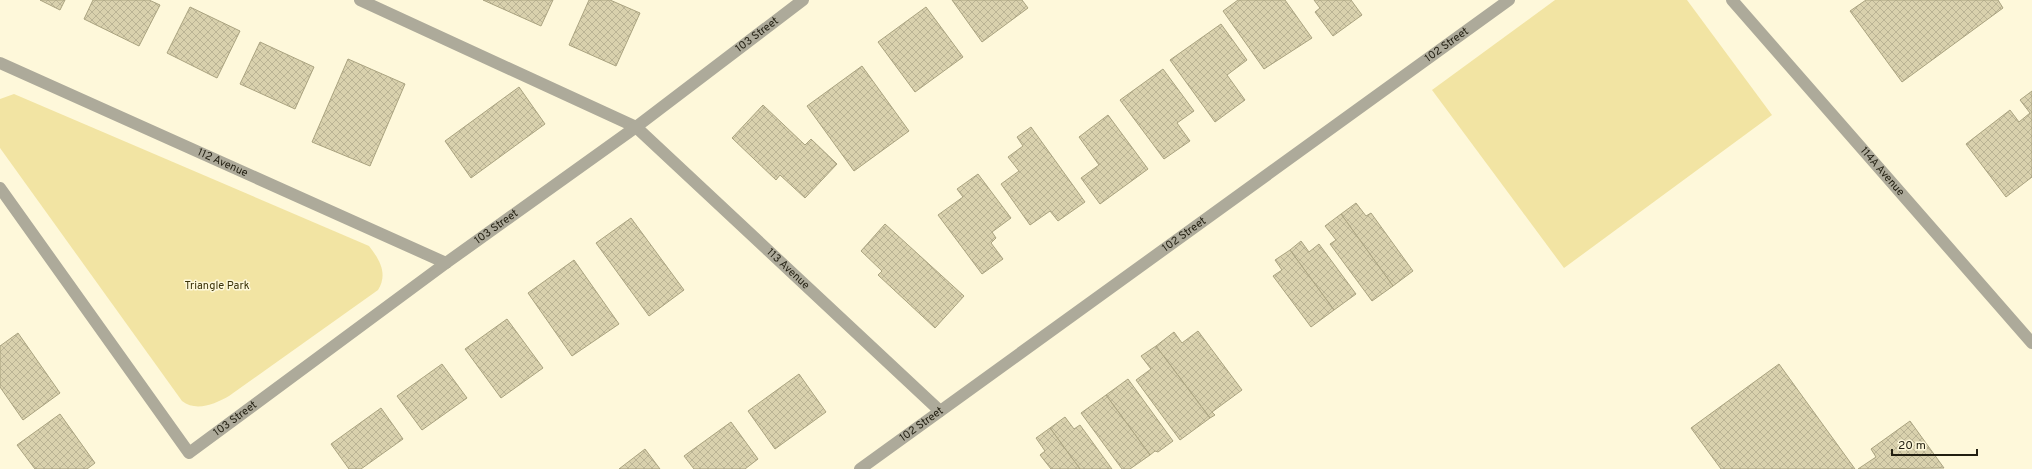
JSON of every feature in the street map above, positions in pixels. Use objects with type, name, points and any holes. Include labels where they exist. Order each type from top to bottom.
[{"type":"street","name":"113 Avenue","points":[[360,0],[636,127],[940,410]]},
{"type":"street","name":"103 Street","points":[[0,188],[189,453],[446,263],[636,127],[803,0]]},
{"type":"street","name":"102 Street","points":[[860,469],[1509,0]]},
{"type":"street","name":"114A Avenue","points":[[1732,0],[2032,343]]},
{"type":"street","name":"112 Avenue","points":[[0,63],[446,263]]},
{"type":"green space","points":[[1555,0],[1687,0],[1772,115],[1564,268],[1432,90]]},
{"type":"green space","name":"Triangle Park","points":[[14,94],[369,246],[381,267],[382,278],[378,290],[229,396],[206,406],[193,406],[187,404],[182,401],[0,148],[0,99]]},
{"type":"building","points":[[40,0],[65,0],[60,10]]},
{"type":"building","points":[[93,0],[149,0],[160,5],[139,46],[84,19]]},
{"type":"building","points":[[483,0],[553,0],[541,26]]},
{"type":"building","points":[[589,0],[610,0],[640,13],[616,66],[569,45]]},
{"type":"building","points":[[952,0],[1022,0],[1028,8],[982,42]]},
{"type":"building","points":[[1238,0],[1285,0],[1312,38],[1264,69],[1223,11]]},
{"type":"building","points":[[1314,0],[1351,0],[1362,15],[1333,36],[1315,12],[1320,8]]},
{"type":"building","points":[[1866,0],[1998,0],[2003,8],[1902,82],[1850,11]]},
{"type":"building","points":[[190,7],[240,31],[217,78],[167,53]]},
{"type":"building","points":[[926,7],[963,57],[915,92],[878,42]]},
{"type":"building","points":[[1221,24],[1247,60],[1227,75],[1245,100],[1215,122],[1170,60]]},
{"type":"building","points":[[260,42],[314,67],[295,109],[240,84]]},
{"type":"building","points":[[348,59],[405,84],[370,166],[312,142]]},
{"type":"building","points":[[862,66],[909,131],[854,171],[807,106]]},
{"type":"building","points":[[1163,69],[1194,111],[1177,123],[1190,141],[1164,159],[1120,100]]},
{"type":"building","points":[[519,87],[545,124],[471,178],[445,141]]},
{"type":"building","points":[[2032,91],[2032,177],[2006,197],[1966,144],[2010,110],[2019,122],[2030,113],[2020,100]]},
{"type":"building","points":[[763,105],[805,145],[811,139],[837,164],[805,198],[780,175],[776,180],[732,138]]},
{"type":"building","points":[[1108,115],[1148,169],[1100,204],[1081,178],[1099,165],[1079,137]]},
{"type":"building","points":[[1031,127],[1085,202],[1058,221],[1050,211],[1030,225],[1001,184],[1019,171],[1008,157],[1023,146],[1017,137]]},
{"type":"building","points":[[978,174],[1011,218],[992,232],[996,238],[991,243],[1003,259],[982,274],[938,215],[963,197],[957,189]]},
{"type":"building","points":[[1356,203],[1366,216],[1371,213],[1413,271],[1393,286],[1341,214]]},
{"type":"building","points":[[1341,214],[1393,286],[1372,301],[1330,244],[1336,240],[1325,226]]},
{"type":"building","points":[[631,218],[684,290],[649,316],[596,243]]},
{"type":"building","points":[[885,224],[964,296],[935,328],[878,275],[882,271],[861,251]]},
{"type":"building","points":[[1301,241],[1309,252],[1319,244],[1356,294],[1334,310],[1290,250]]},
{"type":"building","points":[[1290,250],[1334,310],[1311,327],[1273,276],[1282,270],[1275,260]]},
{"type":"building","points":[[574,260],[619,324],[572,356],[528,293]]},
{"type":"building","points":[[507,319],[543,368],[501,398],[465,349]]},
{"type":"building","points":[[1198,331],[1242,390],[1212,412],[1215,415],[1210,418],[1156,346],[1174,332],[1182,343]]},
{"type":"building","points":[[18,333],[60,393],[23,420],[0,387],[0,346]]},
{"type":"building","points":[[1156,346],[1210,418],[1180,440],[1136,380],[1151,369],[1141,356]]},
{"type":"building","points":[[442,364],[467,398],[422,430],[397,396]]},
{"type":"building","points":[[1779,364],[1855,469],[1721,469],[1691,428]]},
{"type":"building","points":[[799,374],[826,412],[775,449],[748,411]]},
{"type":"building","points":[[1128,379],[1173,441],[1158,452],[1155,451],[1150,455],[1106,395]]},
{"type":"building","points":[[1106,395],[1150,455],[1130,469],[1122,469],[1081,413]]},
{"type":"building","points":[[381,408],[403,439],[361,469],[349,469],[331,444]]},
{"type":"building","points":[[60,414],[95,463],[87,469],[35,469],[17,445]]},
{"type":"building","points":[[1065,417],[1074,429],[1080,425],[1112,469],[1080,469],[1050,428]]},
{"type":"building","points":[[1910,421],[1944,468],[1858,469],[1876,457],[1871,449]]},
{"type":"building","points":[[731,422],[758,459],[745,469],[694,469],[684,456]]},
{"type":"building","points":[[1050,428],[1080,469],[1051,469],[1040,455],[1045,451],[1036,438]]},
{"type":"building","points":[[645,449],[660,469],[619,469]]}]
